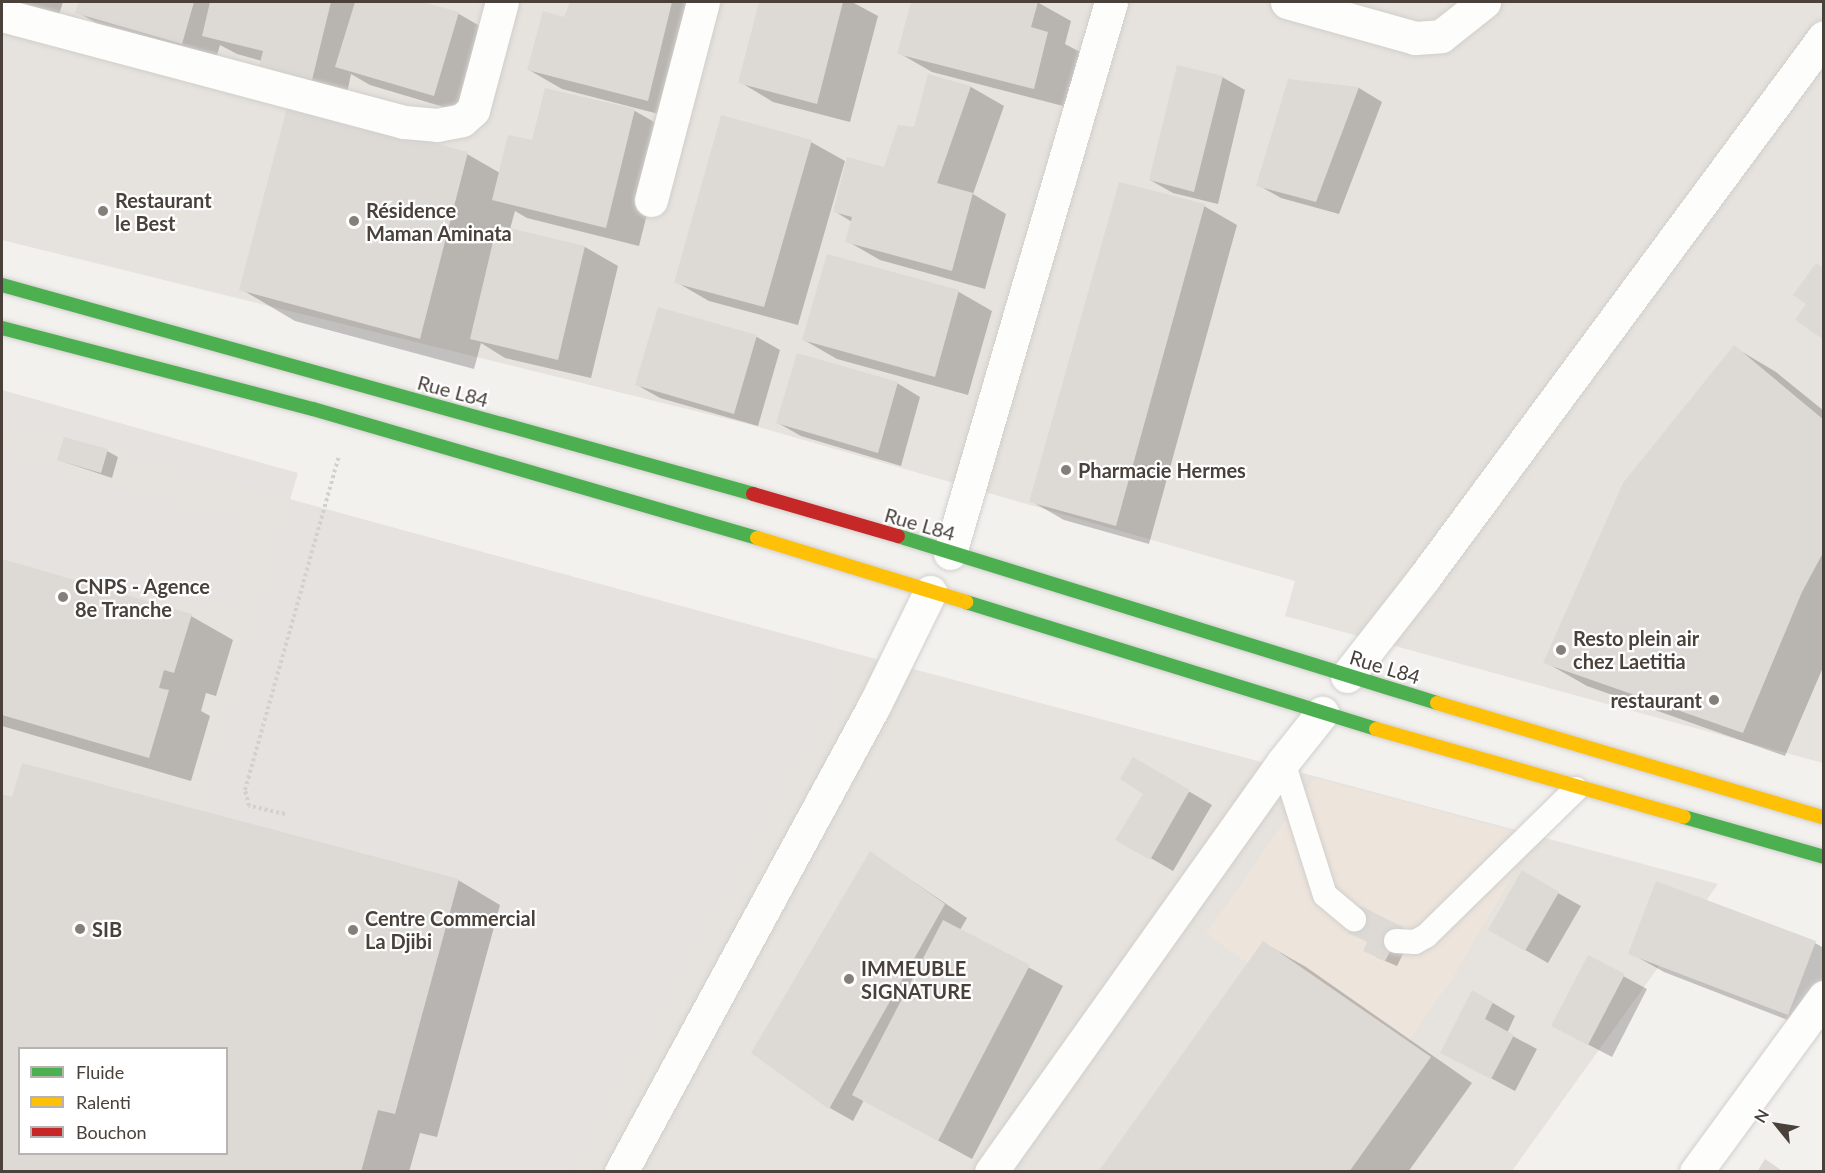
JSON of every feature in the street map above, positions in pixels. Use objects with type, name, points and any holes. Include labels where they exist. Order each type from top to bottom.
[{"type":"street","points":[[2,15],[405,122],[437,125],[462,120],[473,110],[502,2]]},
{"type":"street","points":[[651,200],[703,2]]},
{"type":"street","points":[[950,553],[1111,2]]},
{"type":"street","points":[[1287,2],[1416,38],[1441,36],[1484,2]]},
{"type":"street","points":[[1347,676],[1430,570],[1824,37]]},
{"type":"street","name":"Rue L84","points":[[2,285],[684,474],[1065,585],[1347,676],[1824,818]]},
{"type":"street","points":[[2,328],[661,508],[1322,713],[1576,789],[1824,856]]},
{"type":"street","points":[[621,1172],[875,704],[930,592]]},
{"type":"street","points":[[992,1172],[1282,762],[1322,713]]},
{"type":"street","points":[[1696,1172],[1824,997]]},
{"type":"lane","points":[[1282,762],[1325,895],[1354,919]]},
{"type":"lane","points":[[1396,941],[1415,942],[1426,936],[1576,789]]},
{"type":"path","points":[[285,814],[249,806],[245,790],[349,421]]},
{"type":"shaded area","points":[[2,2],[1823,2],[1823,763],[1285,616],[1295,581],[748,424],[2,240]]},
{"type":"shaded area","points":[[2,390],[298,473],[290,500],[2,420]]},
{"type":"shaded area","points":[[2,420],[719,617],[1718,884],[1512,1171],[2,1171]]},
{"type":"shaded area","points":[[2,455],[237,520],[229,547],[249,553],[235,605],[2,561]]},
{"type":"shaded area","name":"Centre Commercial La Djibi","points":[[290,500],[825,645],[830,702],[570,1171],[361,1171],[378,1110],[395,1113],[459,879],[202,811]]},
{"type":"shaded area","points":[[1315,778],[1535,837],[1452,979],[1392,1064],[1206,934]]},
{"type":"building","points":[[79,2],[194,2],[182,44],[75,13]]},
{"type":"building","points":[[210,2],[331,2],[312,80],[259,67],[263,51],[202,36]]},
{"type":"building","points":[[355,2],[422,2],[459,12],[434,96],[335,67]]},
{"type":"building","points":[[570,2],[672,2],[648,101],[527,70],[543,11],[564,17]]},
{"type":"building","points":[[759,2],[843,2],[817,104],[738,83]]},
{"type":"building","points":[[911,2],[1038,2],[1031,27],[1048,32],[1034,89],[897,54]]},
{"type":"building","points":[[1177,65],[1223,76],[1194,192],[1149,180]]},
{"type":"building","points":[[928,74],[971,86],[937,183],[973,193],[952,271],[845,242],[852,217],[833,212],[847,157],[884,167],[898,125],[914,127]]},
{"type":"building","points":[[1288,79],[1359,87],[1316,202],[1256,186]]},
{"type":"building","points":[[545,88],[635,109],[606,228],[492,200],[508,135],[532,140]]},
{"type":"building","name":"Résidence Maman Aminata","points":[[288,104],[468,152],[420,339],[239,290]]},
{"type":"building","points":[[721,115],[812,140],[764,307],[674,283]]},
{"type":"building","points":[[1119,182],[1205,204],[1116,526],[1029,502]]},
{"type":"building","points":[[497,225],[585,246],[558,360],[470,339]]},
{"type":"building","points":[[827,254],[959,290],[935,377],[802,340]]},
{"type":"building","points":[[1816,263],[1824,268],[1824,340],[1795,320],[1806,304],[1793,295]]},
{"type":"building","points":[[658,307],[757,335],[734,414],[635,385]]},
{"type":"building","points":[[1734,345],[1824,420],[1824,551],[1802,592],[1743,733],[1543,663],[1623,483]]},
{"type":"building","points":[[797,353],[898,382],[878,453],[776,423]]},
{"type":"building","points":[[64,437],[108,449],[101,473],[57,460]]},
{"type":"building","points":[[2,559],[192,614],[174,673],[164,670],[159,688],[169,690],[149,758],[2,715]]},
{"type":"building","points":[[1133,757],[1190,790],[1150,860],[1115,840],[1143,794],[1120,779]]},
{"type":"building","points":[[22,763],[459,879],[395,1114],[378,1110],[361,1172],[2,1172],[2,794],[12,797]]},
{"type":"building","name":"IMMEUBLE SIGNATURE","points":[[870,851],[945,904],[829,1109],[751,1053]]},
{"type":"building","points":[[1522,870],[1559,892],[1525,951],[1488,930]]},
{"type":"building","points":[[1656,881],[1816,941],[1788,1015],[1628,954]]},
{"type":"building","points":[[1361,906],[1403,927],[1385,961],[1363,951],[1367,942],[1348,933]]},
{"type":"building","points":[[943,920],[1030,965],[938,1141],[852,1095]]},
{"type":"building","points":[[1263,941],[1431,1057],[1349,1172],[1098,1172]]},
{"type":"building","points":[[1588,955],[1625,974],[1588,1045],[1551,1026]]},
{"type":"building","points":[[1472,990],[1493,1002],[1485,1019],[1514,1035],[1491,1079],[1440,1053]]},
{"type":"building","points":[[1765,1159],[1784,1172],[1757,1172]]},
{"type":"traffic: fast","points":[[2,285],[753,494]]},
{"type":"traffic: fast","points":[[2,328],[313,409],[757,538]]},
{"type":"traffic: fast","points":[[898,536],[1437,703]]},
{"type":"traffic: fast","points":[[966,602],[1376,729]]},
{"type":"traffic: fast","points":[[1684,817],[1824,857]]},
{"type":"traffic: slow","points":[[757,538],[966,602]]},
{"type":"traffic: slow","points":[[1437,703],[1824,818]]},
{"type":"traffic: slow","points":[[1376,729],[1684,817]]},
{"type":"traffic: jam","points":[[753,494],[898,536]]},
{"type":"place","name":"Restaurant le Best","points":[[103,211]]},
{"type":"place","name":"Résidence Maman Aminata","points":[[354,221]]},
{"type":"place","name":"Pharmacie Hermes","points":[[1066,470]]},
{"type":"place","name":"CNPS - Agence 8e Tranche","points":[[63,597]]},
{"type":"place","name":"Resto plein air chez Laetitia","points":[[1561,650]]},
{"type":"place","name":"restaurant","points":[[1714,700]]},
{"type":"place","name":"SIB","points":[[80,929]]},
{"type":"place","name":"Centre Commercial La Djibi","points":[[353,930]]},
{"type":"place","name":"IMMEUBLE SIGNATURE","points":[[849,979]]}]
